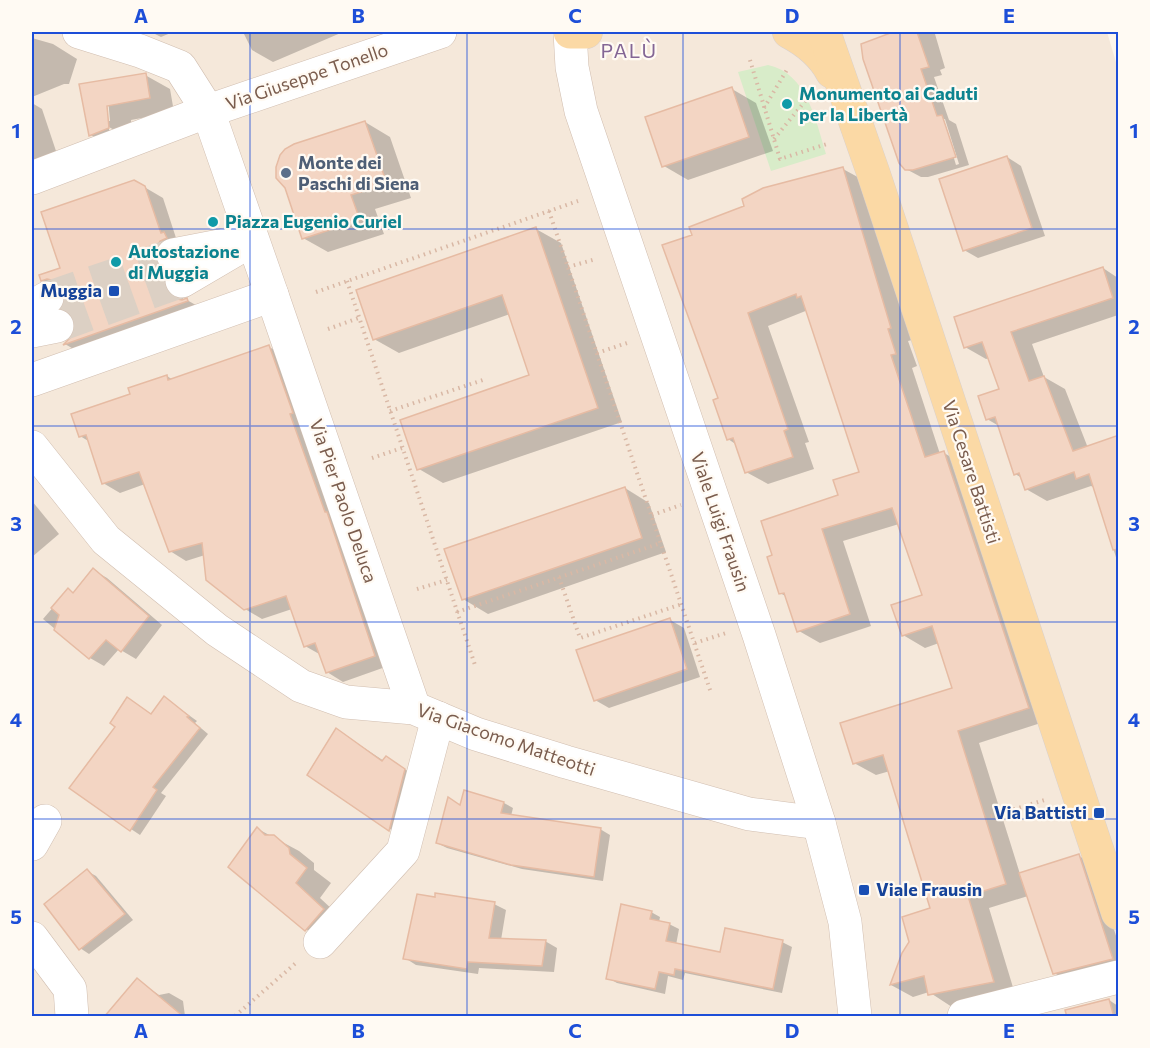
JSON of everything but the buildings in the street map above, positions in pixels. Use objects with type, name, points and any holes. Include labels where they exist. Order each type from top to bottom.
[{"type":"main road","points":[[570,32],[586,32]]},
{"type":"main road","name":"Via Cesare Battisti","points":[[824,32],[844,132],[1119,913]]},
{"type":"main road","points":[[791,46],[798,36],[825,60],[844,132]]},
{"type":"street","name":"Via Pier Paolo Deluca","points":[[79,32],[180,66],[208,111],[252,240],[426,713]]},
{"type":"street","name":"Via Giuseppe Tonello","points":[[32,178],[208,111],[440,32]]},
{"type":"street","name":"Viale Luigi Frausin","points":[[570,32],[572,67],[581,111],[766,656],[819,823],[845,922],[855,1017]]},
{"type":"street","points":[[177,268],[252,240]]},
{"type":"street","points":[[32,380],[272,295]]},
{"type":"street","name":"Via Giacomo Matteotti","points":[[32,447],[106,540],[217,630],[301,686],[346,702],[426,713],[476,734],[749,814],[819,823]]},
{"type":"street","points":[[320,942],[403,850],[426,713]]},
{"type":"street","points":[[32,938],[70,989],[72,1017]]},
{"type":"street","points":[[964,1017],[1119,977]]},
{"type":"path","points":[[764,109],[791,46]]},
{"type":"path","points":[[750,60],[780,159],[844,132]]},
{"type":"path","points":[[774,140],[813,90]]},
{"type":"path","points":[[316,292],[586,198]]},
{"type":"path","points":[[549,211],[711,693]]},
{"type":"path","points":[[568,267],[603,257]]},
{"type":"path","points":[[347,281],[475,665]]},
{"type":"path","points":[[328,329],[359,318]]},
{"type":"path","points":[[597,353],[631,341]]},
{"type":"path","points":[[390,411],[486,379]]},
{"type":"path","points":[[372,458],[402,448]]},
{"type":"path","points":[[652,515],[685,504]]},
{"type":"path","points":[[457,612],[661,543]]},
{"type":"path","points":[[559,577],[580,638],[682,604]]},
{"type":"path","points":[[417,590],[447,580]]},
{"type":"path","points":[[695,643],[728,632]]},
{"type":"path","points":[[985,818],[1036,802]]},
{"type":"path","points":[[235,1017],[320,942]]},
{"type":"shaded area","points":[[32,32],[1107,32],[1118,69],[1118,1016],[32,1016]]},
{"type":"green space","points":[[768,65],[781,70],[801,88],[814,113],[826,154],[771,171],[738,72]]},
{"type":"tunnel","points":[[47,298],[173,255]]},
{"type":"tunnel","points":[[57,326],[182,281]]},
{"type":"place","name":"Monumento ai Caduti per la Libertà","points":[[787,104]]},
{"type":"place","name":"Monte dei Paschi di Siena","points":[[286,173]]},
{"type":"place","name":"Piazza Eugenio Curiel","points":[[213,222]]},
{"type":"place","name":"Autostazione di Muggia","points":[[116,262]]},
{"type":"place","name":"Muggia","points":[[114,291]]},
{"type":"place","name":"Via Battisti","points":[[1099,813]]},
{"type":"place","name":"Viale Frausin","points":[[864,890]]},
{"type":"district","name":"PALÙ","points":[[629,51]]}]
